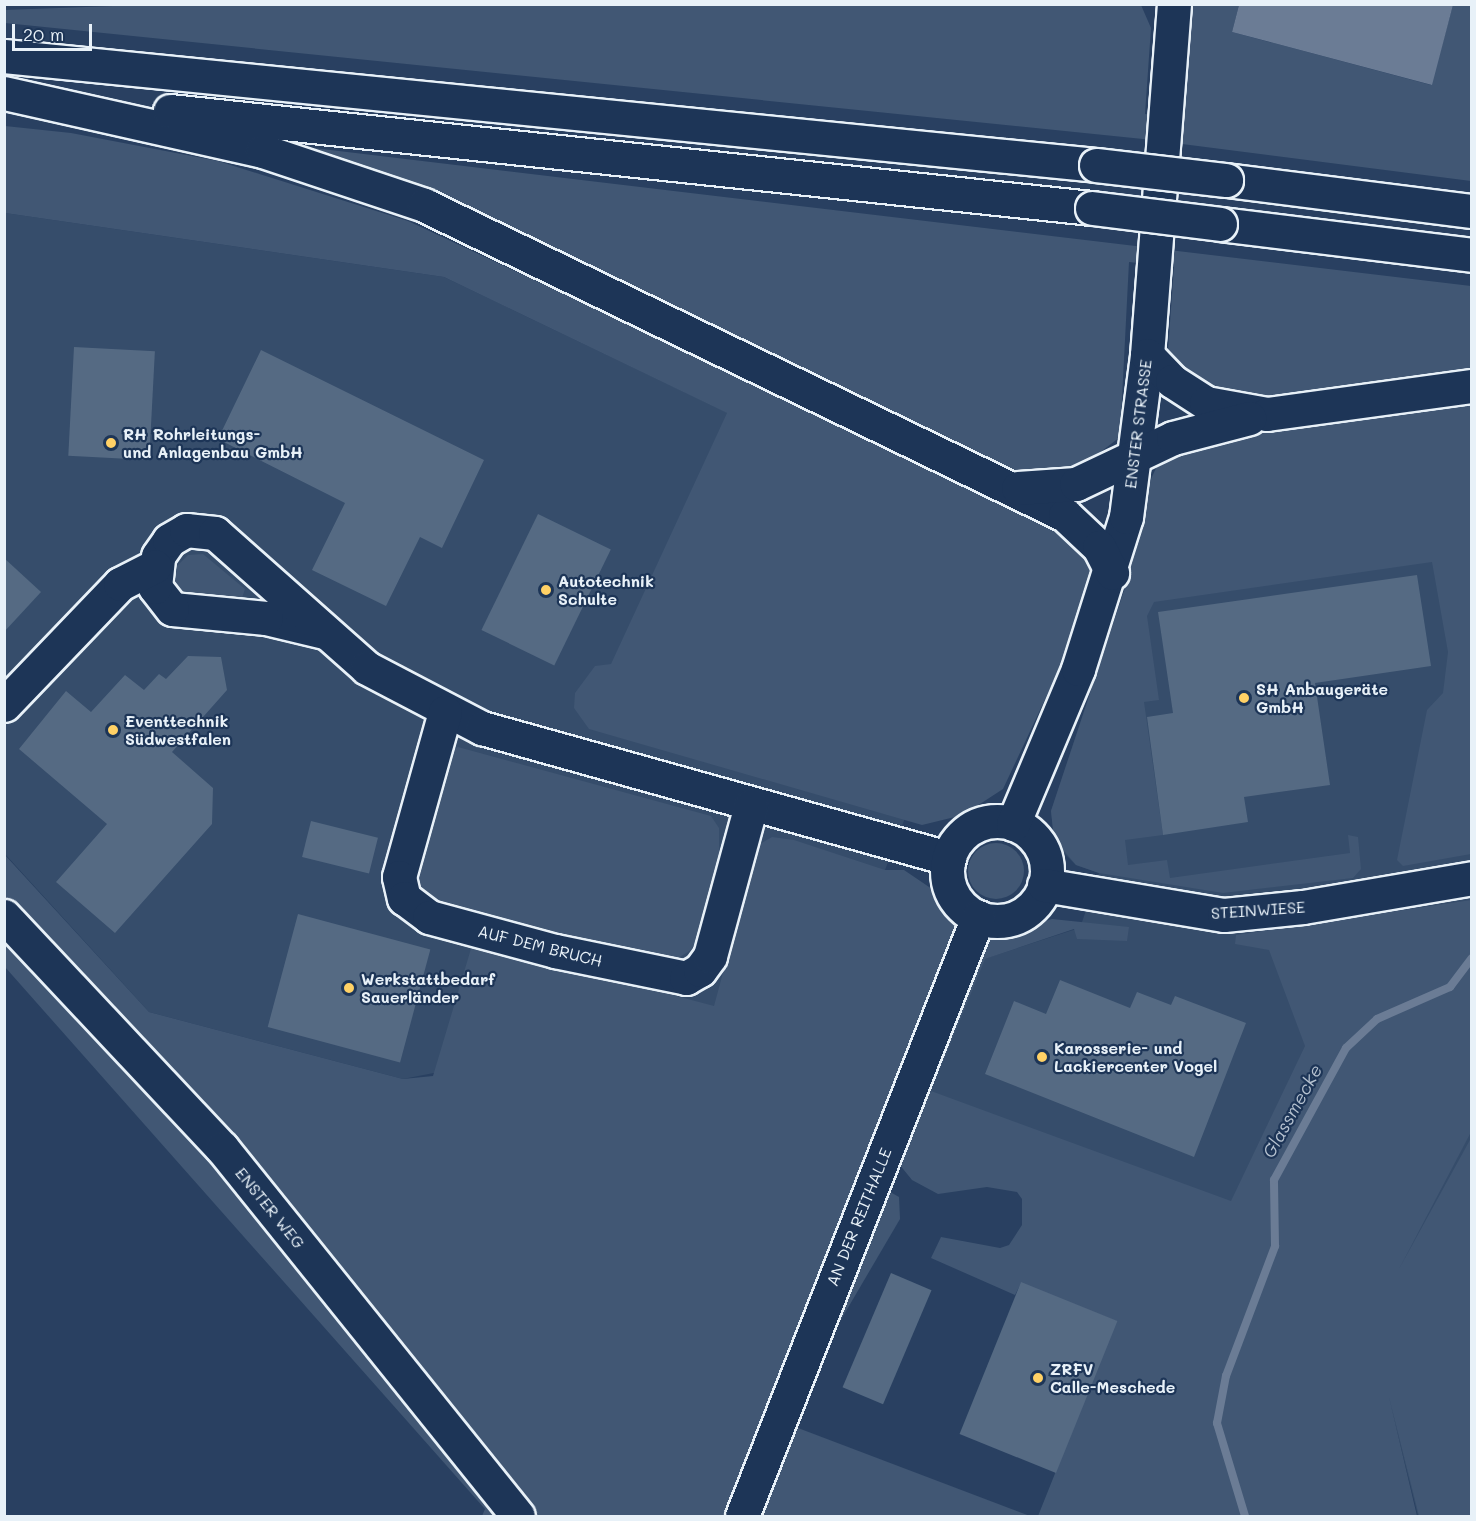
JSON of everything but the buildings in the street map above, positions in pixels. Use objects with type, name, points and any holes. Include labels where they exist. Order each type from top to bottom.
[{"type":"main road","name":"ENSTER STRASSE","points":[[1013,824],[1078,669],[1112,573],[1137,458],[1147,355],[1173,4]]},
{"type":"main road","points":[[4,56],[1096,165],[1472,211]]},
{"type":"main road","points":[[4,93],[1092,208],[1472,255]]},
{"type":"main road","points":[[4,93],[263,152],[405,198],[507,242],[1007,487],[1079,525],[1099,547],[1112,573]]},
{"type":"main road","points":[[1147,355],[1172,381],[1206,403],[1267,414]]},
{"type":"main road","points":[[1007,487],[1060,488],[1137,458],[1202,427],[1267,414],[1472,387]]},
{"type":"main road","points":[[4,705],[120,584],[154,566],[176,535],[205,529],[226,541],[324,632],[367,668],[446,712],[537,746],[949,858]]},
{"type":"main road","points":[[154,566],[155,587],[172,609],[266,618],[324,632]]},
{"type":"main road","name":"AUF DEM BRUCH","points":[[446,712],[399,877],[404,898],[429,917],[555,951],[686,978],[700,970],[711,956],[751,805]]},
{"type":"main road","points":[[1013,824],[1040,845],[1046,861],[1044,885],[1030,908],[1015,918],[978,917],[958,902],[950,889],[949,858],[965,832],[979,825],[1013,824]]},
{"type":"main road","name":"STEINWIESE","points":[[1044,885],[1224,915],[1303,907],[1472,878]]},
{"type":"main road","name":"ENSTER WEG","points":[[4,916],[222,1148],[518,1516]]},
{"type":"main road","name":"AN DER REITHALLE","points":[[742,1516],[978,917]]},
{"type":"shaded area","points":[[168,4],[1141,5],[1151,28],[1145,114],[1177,118],[1187,5],[1239,5],[1232,32],[1431,85],[1453,5],[1471,5],[1471,181],[1143,139],[5,23],[4,10]]},
{"type":"shaded area","points":[[1239,4],[1453,5],[1432,85],[1232,32]]},
{"type":"shaded area","points":[[5,126],[71,133],[218,161],[408,221],[1056,524],[1083,547],[1091,568],[1085,614],[1003,789],[963,815],[922,825],[589,729],[574,708],[575,693],[595,666],[611,664],[727,413],[444,277],[5,213]]},
{"type":"shaded area","points":[[297,146],[1471,286],[1471,373],[1266,400],[1199,387],[1168,350],[1174,267],[1129,262],[1120,437],[1076,471],[1043,475],[1007,470]]},
{"type":"shaded area","points":[[5,213],[444,277],[728,413],[910,805],[885,870],[941,974],[403,1079],[149,1012],[5,854]]},
{"type":"shaded area","points":[[1471,404],[1471,1516],[1418,1516],[1378,1356],[921,1116],[984,959],[1079,928],[1082,922],[1099,873],[1076,865],[1063,852],[1054,839],[1051,811],[1125,588],[1147,488],[1158,464]]},
{"type":"shaded area","points":[[1471,404],[1471,854],[1403,866],[1397,860],[1427,710],[1443,693],[1448,652],[1432,562],[1154,602],[1147,616],[1159,700],[1144,702],[1163,835],[1125,840],[1128,865],[1167,860],[1170,878],[1350,853],[1348,835],[1358,837],[1361,869],[1353,878],[1223,893],[1099,873],[1076,865],[1054,839],[1051,811],[1125,588],[1147,488],[1158,464],[1181,446],[1222,435]]},
{"type":"shaded area","points":[[203,554],[245,589],[242,598],[196,600],[182,594],[175,581],[177,566],[188,555]]},
{"type":"shaded area","points":[[458,747],[711,816],[719,828],[719,864],[700,935],[691,950],[675,960],[661,961],[440,906],[417,889],[413,864],[450,751]]},
{"type":"shaded area","points":[[772,837],[794,840],[885,870],[904,870],[932,889],[957,928],[737,1516],[482,1516],[485,1509],[5,967],[4,854],[149,1012],[403,1079],[433,1076],[473,942],[714,1006],[752,865],[760,844]]},
{"type":"shaded area","points":[[996,843],[1007,845],[1016,851],[1022,860],[1024,871],[1022,882],[1016,891],[1007,897],[996,899],[985,897],[976,891],[970,882],[968,871],[970,860],[976,851],[985,845]]},
{"type":"shaded area","points":[[1471,900],[1471,1132],[1399,1269],[1471,1138],[1471,1516],[1419,1516],[1389,1397],[1417,1516],[1038,1516],[1116,1321],[1021,1283],[1015,1295],[931,1258],[941,1237],[1000,1248],[1009,1245],[1022,1225],[1022,1199],[1017,1192],[987,1187],[938,1194],[912,1180],[895,1159],[976,943],[1052,919],[1129,927],[1127,941],[1077,939],[1074,929],[985,959],[931,1091],[1231,1201],[1305,1046],[1269,950],[1235,944],[1236,935]]},
{"type":"shaded area","points":[[885,1189],[899,1197],[900,1219],[815,1364]]},
{"type":"shaded area","points":[[798,1428],[1030,1516],[749,1516]]},
{"type":"waterway","name":"Glassmecke","points":[[1245,1516],[1217,1423],[1226,1376],[1275,1246],[1274,1180],[1346,1048],[1377,1019],[1450,987],[1472,958]]},
{"type":"place","name":"RH Rohrleitungs- und Anlagenbau GmbH","points":[[111,443]]},
{"type":"place","name":"Autotechnik Schulte","points":[[546,590]]},
{"type":"place","name":"SH Anbaugeräte GmbH","points":[[1244,698]]},
{"type":"place","name":"Eventtechnik Südwestfalen","points":[[113,730]]},
{"type":"place","name":"Werkstattbedarf Sauerländer","points":[[349,988]]},
{"type":"place","name":"Karosserie- und Lackiercenter Vogel","points":[[1042,1057]]},
{"type":"place","name":"ZRFV Calle-Meschede","points":[[1038,1378]]}]
